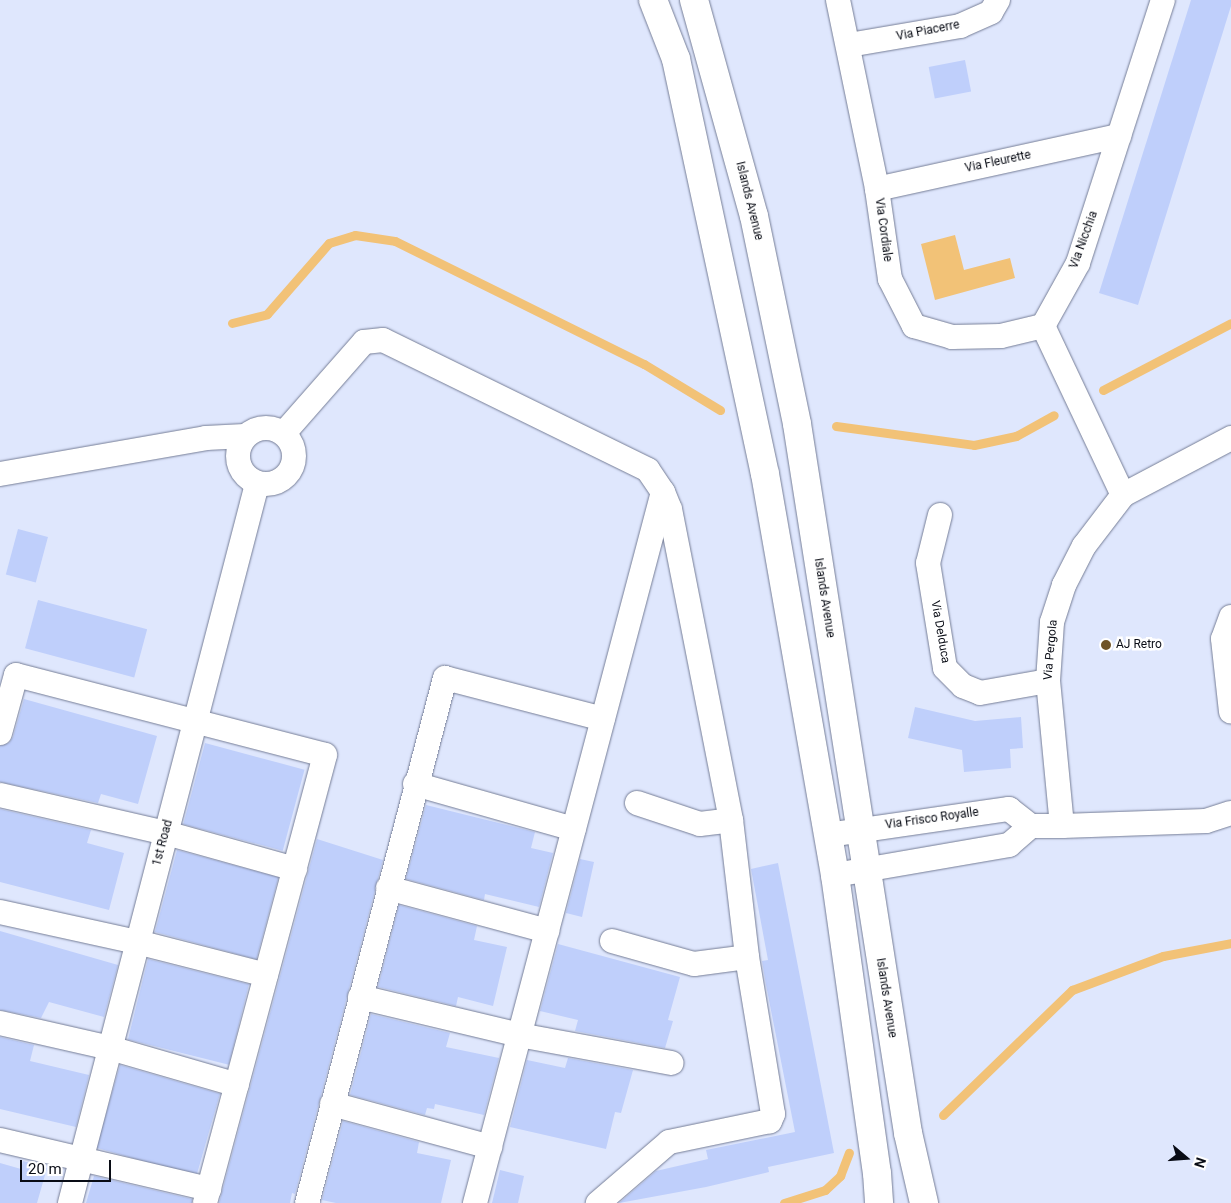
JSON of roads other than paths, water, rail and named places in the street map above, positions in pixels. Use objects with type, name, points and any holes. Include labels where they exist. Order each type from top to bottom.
[{"type":"street","points":[[653,0],[676,59],[765,474],[835,875],[879,1203]]},
{"type":"street","name":"Islands Avenue","points":[[694,0],[754,216],[797,424],[908,1133],[924,1203]]},
{"type":"street","name":"Via Cordiale","points":[[838,0],[849,45],[877,189],[890,279],[914,326],[952,337],[1001,336],[1043,326]]},
{"type":"street","name":"Via Piacerre","points":[[849,45],[960,26],[992,12],[998,0]]},
{"type":"street","name":"Via Nicchia","points":[[1043,326],[1078,263],[1163,0]]},
{"type":"street","name":"Via Fleurette","points":[[877,189],[1119,136]]},
{"type":"street","points":[[1043,326],[1123,495]]},
{"type":"street","points":[[284,433],[364,342],[383,340],[648,470],[663,492],[670,509],[731,820],[747,957],[773,1118],[770,1121],[669,1142],[598,1203]]},
{"type":"street","points":[[257,428],[271,428],[284,433],[294,453],[288,475],[279,482],[257,484],[244,476],[238,463],[238,449],[245,436],[257,428]]},
{"type":"street","points":[[0,474],[206,438],[245,436]]},
{"type":"street","name":"Via Pergola","points":[[1062,826],[1048,682],[1052,622],[1064,585],[1084,546],[1123,495],[1231,438]]},
{"type":"street","name":"1st Road","points":[[70,1203],[257,484]]},
{"type":"street","points":[[475,1203],[663,492]]},
{"type":"street","name":"Via Delduca","points":[[940,515],[928,563],[945,668],[963,686],[980,693],[1048,682]]},
{"type":"street","points":[[1231,617],[1222,639],[1231,712]]},
{"type":"street","points":[[0,733],[16,675],[325,755],[207,1196],[81,1158],[0,1140]]},
{"type":"street","points":[[307,1203],[415,784],[445,678],[603,719]]},
{"type":"street","points":[[415,784],[574,829]]},
{"type":"street","points":[[0,795],[166,833],[295,868]]},
{"type":"street","points":[[637,803],[700,824],[731,820]]},
{"type":"street","name":"Via Frisco Royalle","points":[[828,835],[860,828],[1009,810],[1031,826]]},
{"type":"street","points":[[835,875],[865,868],[1009,845],[1031,826],[1206,821],[1231,813]]},
{"type":"street","points":[[388,888],[547,931]]},
{"type":"street","points":[[0,912],[137,942],[266,975]]},
{"type":"street","points":[[612,941],[694,964],[747,957]]},
{"type":"street","points":[[360,997],[519,1035],[671,1063]]},
{"type":"street","points":[[0,1023],[110,1048],[237,1085]]},
{"type":"street","points":[[332,1104],[490,1147]]},
{"type":"waterway","points":[[232,323],[267,314],[329,243],[355,235],[395,241],[644,364],[720,410]]},
{"type":"waterway","points":[[1103,390],[1231,323]]},
{"type":"waterway","points":[[836,426],[974,445],[1016,436],[1054,415]]},
{"type":"waterway","points":[[943,1115],[1072,990],[1163,956],[1231,943]]},
{"type":"waterway","points":[[784,1203],[825,1190],[840,1176],[849,1153]]},
{"type":"place","name":"AJ Retro","points":[[1106,645]]}]
